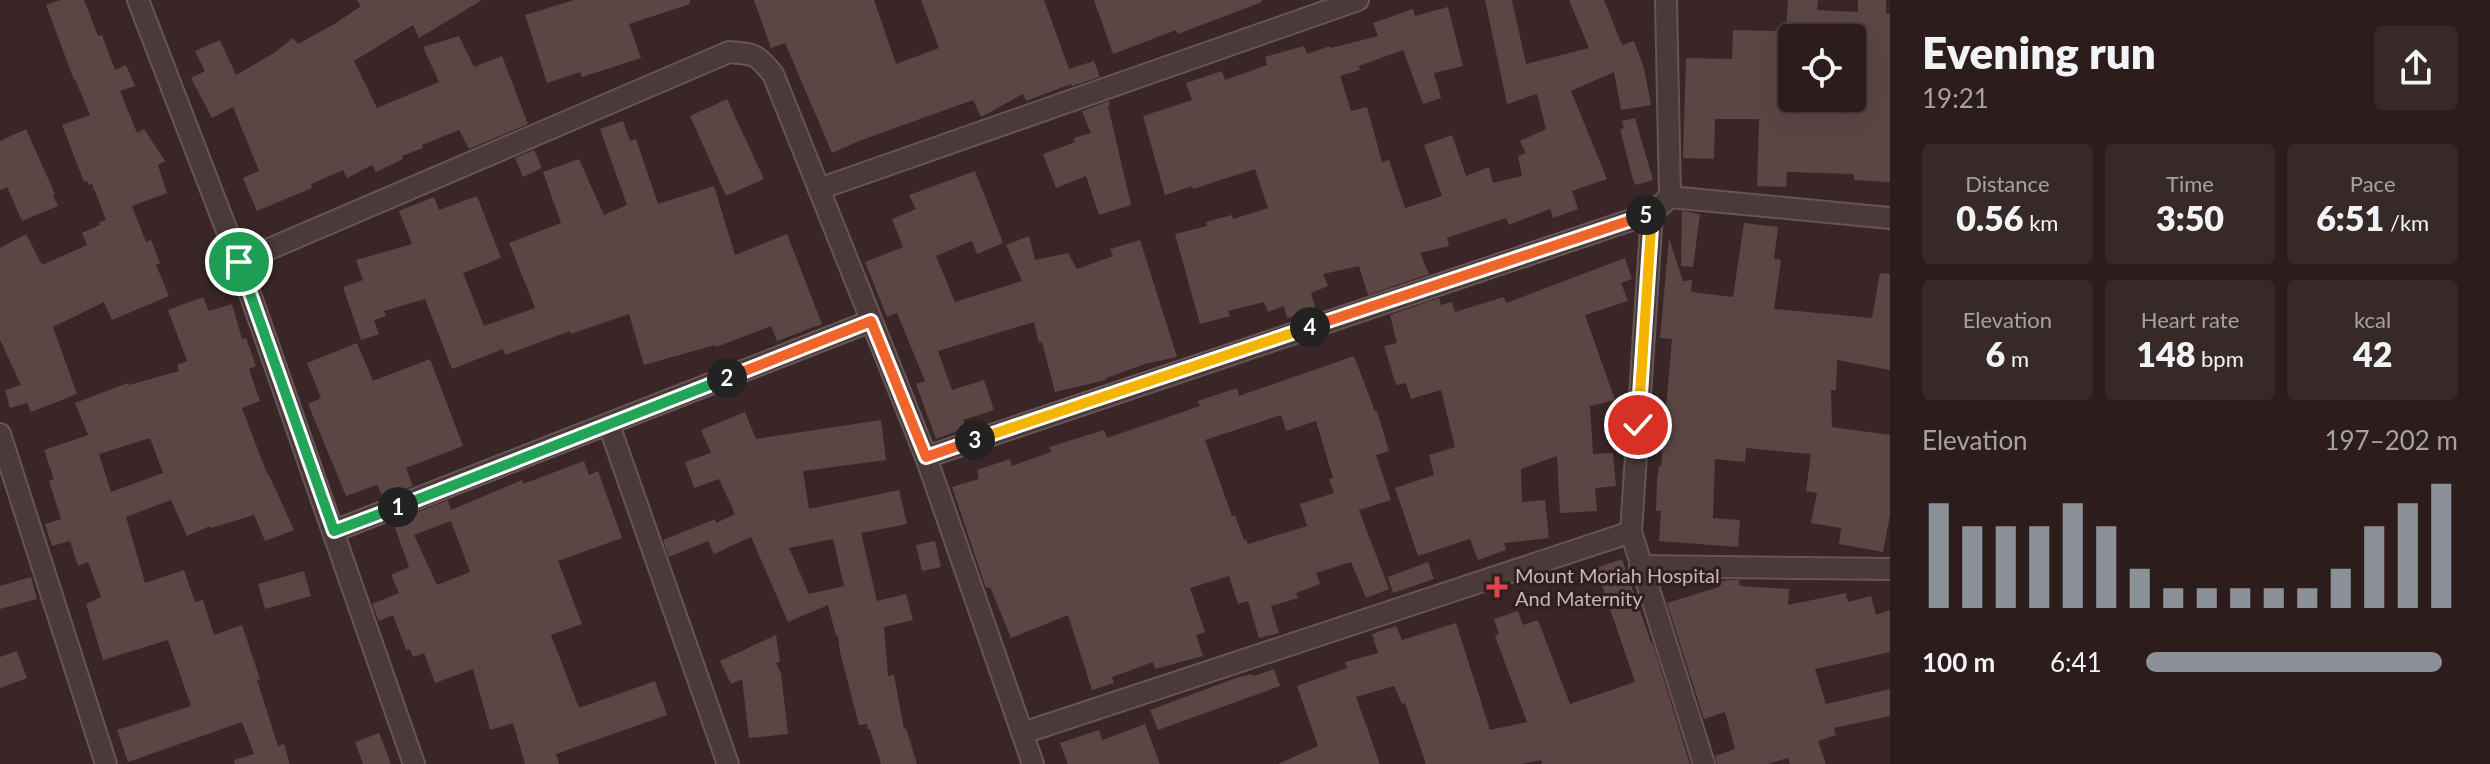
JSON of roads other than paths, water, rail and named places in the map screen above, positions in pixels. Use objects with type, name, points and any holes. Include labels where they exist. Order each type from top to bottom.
[{"type":"street","points":[[138,0],[239,262],[414,764]]},
{"type":"street","points":[[819,189],[1358,0]]},
{"type":"street","points":[[1666,0],[1670,197]]},
{"type":"street","points":[[239,262],[729,52],[752,54],[773,74],[926,457],[1033,764]]},
{"type":"street","points":[[926,457],[1652,213],[1670,197],[1890,218]]},
{"type":"street","points":[[1652,213],[1631,532],[1704,764]]},
{"type":"street","points":[[334,531],[871,321]]},
{"type":"street","points":[[609,425],[728,764]]},
{"type":"street","points":[[0,434],[106,764]]},
{"type":"street","points":[[1023,733],[1631,532]]},
{"type":"street","points":[[1640,566],[1890,569]]},
{"type":"place","name":"Mount Moriah Hospital And Maternity","points":[[1497,587]]}]
